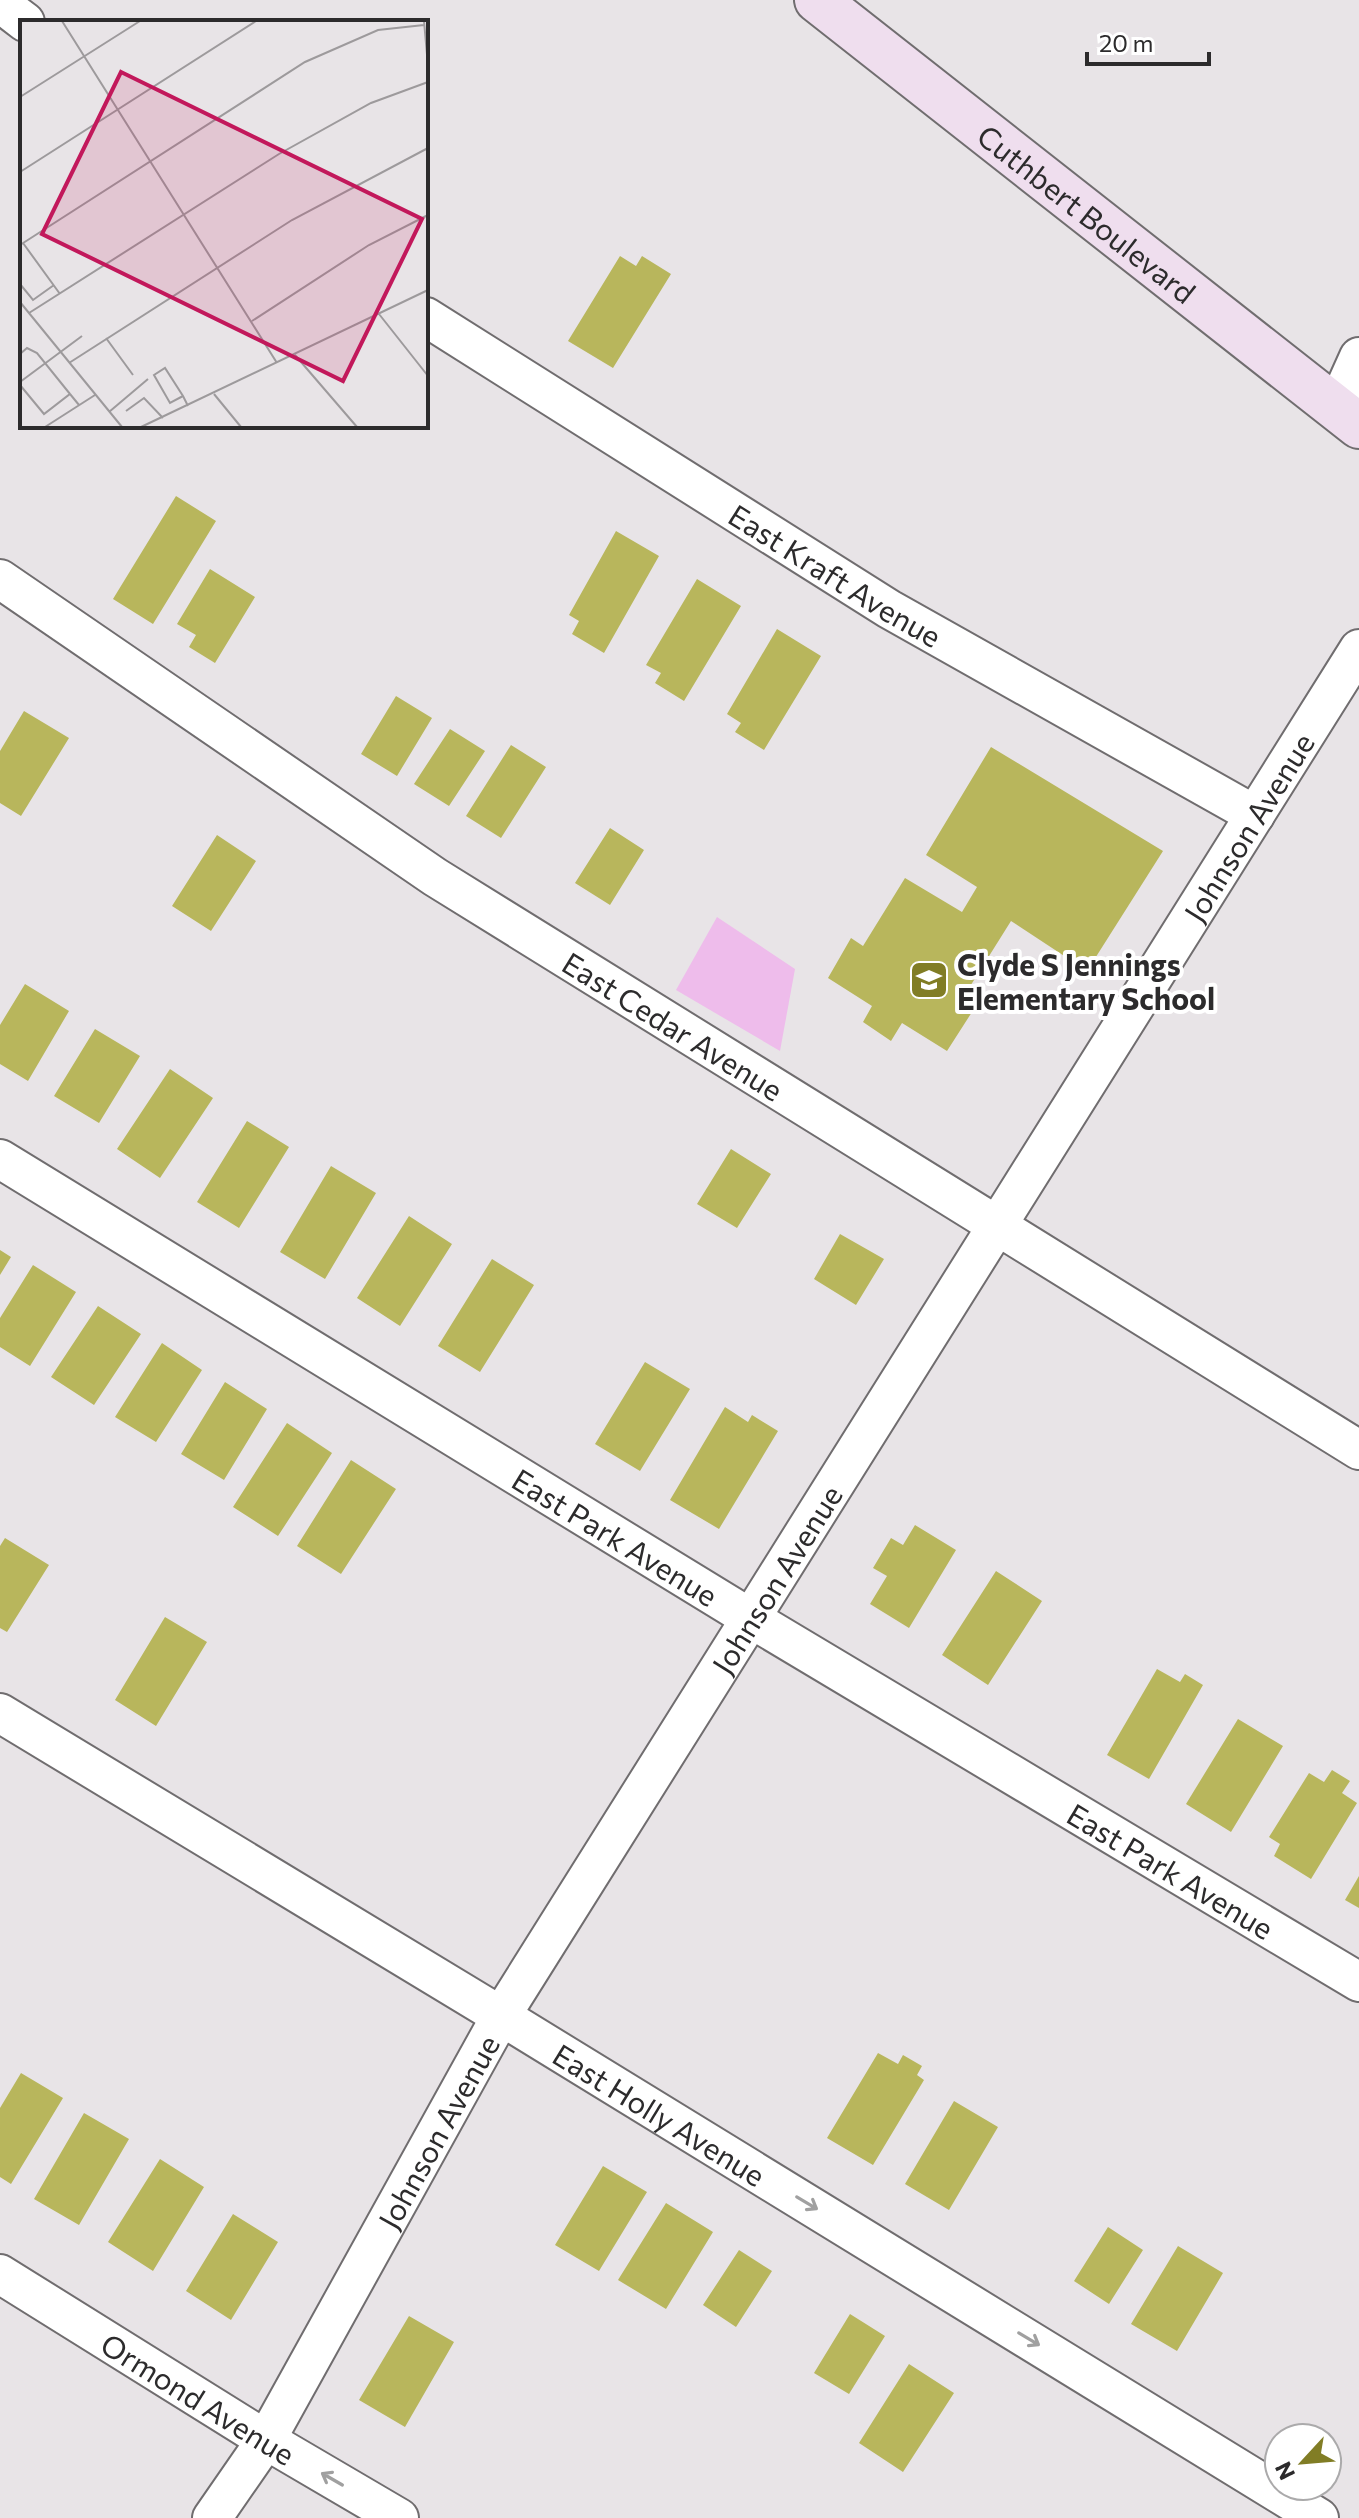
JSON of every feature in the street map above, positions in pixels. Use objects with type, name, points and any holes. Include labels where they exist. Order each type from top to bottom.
[{"type":"main road","name":"Cuthbert Boulevard","points":[[817,0],[1348,417]]},
{"type":"street","points":[[0,3],[22,20]]},
{"type":"street","name":"East Kraft Avenue","points":[[428,318],[889,609],[1255,815]]},
{"type":"street","points":[[1348,417],[1359,357]]},
{"type":"street","name":"East Cedar Avenue","points":[[0,579],[435,877],[1359,1450]]},
{"type":"street","name":"Johnson Avenue","points":[[212,2518],[266,2440],[501,2016],[1359,649]]},
{"type":"street","name":"East Park Avenue","points":[[0,1159],[750,1618],[1359,1982]]},
{"type":"street","name":"East Holly Avenue","points":[[0,1713],[1319,2518]]},
{"type":"street","name":"Ormond Avenue","points":[[0,2274],[266,2440],[399,2518]]},
{"type":"shaded area","points":[[717,917],[795,969],[780,1051],[676,990]]},
{"type":"building","points":[[620,256],[636,266],[642,256],[671,274],[613,368],[568,341]]},
{"type":"building","points":[[176,496],[216,521],[153,624],[113,599]]},
{"type":"building","points":[[616,531],[659,556],[604,653],[572,634],[579,621],[569,615]]},
{"type":"building","points":[[210,569],[255,597],[215,663],[189,647],[196,635],[177,624]]},
{"type":"building","points":[[697,579],[741,606],[684,701],[655,683],[661,673],[646,665]]},
{"type":"building","points":[[777,629],[821,656],[764,750],[735,732],[741,723],[727,714]]},
{"type":"building","points":[[396,696],[432,718],[397,776],[361,754]]},
{"type":"building","points":[[24,711],[69,738],[21,816],[0,803],[0,751]]},
{"type":"building","points":[[450,729],[485,751],[449,806],[414,784]]},
{"type":"building","points":[[511,745],[546,767],[501,838],[466,816]]},
{"type":"building","name":"Clyde S Jennings Elementary School","points":[[991,747],[1163,851],[1087,971],[1011,921],[959,1004],[972,1012],[947,1051],[902,1023],[891,1041],[863,1022],[872,1006],[828,978],[851,938],[863,946],[905,878],[962,912],[977,887],[926,855]]},
{"type":"building","points":[[610,828],[644,850],[610,905],[575,883]]},
{"type":"building","points":[[217,835],[256,861],[211,931],[172,906]]},
{"type":"building","points":[[25,984],[69,1011],[28,1081],[0,1064],[0,1025]]},
{"type":"building","points":[[95,1029],[140,1056],[99,1123],[54,1096]]},
{"type":"building","points":[[170,1069],[213,1098],[160,1178],[117,1149]]},
{"type":"building","points":[[247,1121],[289,1147],[239,1228],[197,1202]]},
{"type":"building","points":[[731,1149],[771,1174],[737,1228],[697,1204]]},
{"type":"building","points":[[331,1166],[376,1193],[325,1279],[280,1252]]},
{"type":"building","points":[[409,1216],[452,1244],[400,1326],[357,1298]]},
{"type":"building","points":[[840,1234],[884,1259],[856,1305],[814,1279]]},
{"type":"building","points":[[0,1250],[11,1257],[0,1275]]},
{"type":"building","points":[[492,1259],[534,1285],[480,1372],[438,1346]]},
{"type":"building","points":[[33,1265],[76,1292],[30,1366],[0,1347],[0,1318]]},
{"type":"building","points":[[98,1306],[141,1334],[94,1405],[51,1377]]},
{"type":"building","points":[[162,1343],[202,1370],[156,1442],[115,1417]]},
{"type":"building","points":[[645,1362],[690,1389],[640,1471],[595,1444]]},
{"type":"building","points":[[225,1382],[267,1409],[224,1480],[181,1454]]},
{"type":"building","points":[[725,1407],[748,1422],[752,1415],[778,1431],[719,1529],[670,1500]]},
{"type":"building","points":[[287,1423],[332,1453],[278,1536],[233,1507]]},
{"type":"building","points":[[351,1460],[396,1489],[341,1574],[297,1546]]},
{"type":"building","points":[[915,1525],[956,1550],[909,1628],[870,1604],[887,1576],[873,1568],[891,1538],[903,1545]]},
{"type":"building","points":[[5,1538],[49,1565],[7,1632],[0,1628],[0,1546]]},
{"type":"building","points":[[996,1571],[1042,1601],[988,1685],[942,1655]]},
{"type":"building","points":[[165,1617],[207,1642],[156,1726],[115,1700]]},
{"type":"building","points":[[1157,1669],[1180,1682],[1185,1674],[1203,1685],[1149,1779],[1107,1755]]},
{"type":"building","points":[[1238,1719],[1283,1746],[1231,1832],[1186,1804]]},
{"type":"building","points":[[1332,1770],[1350,1781],[1342,1793],[1357,1803],[1311,1879],[1274,1856],[1280,1844],[1269,1837],[1309,1773],[1324,1782]]},
{"type":"building","points":[[1359,1876],[1359,1908],[1345,1900]]},
{"type":"building","points":[[878,2053],[898,2064],[903,2055],[922,2066],[917,2075],[924,2080],[873,2165],[827,2138]]},
{"type":"building","points":[[21,2073],[63,2098],[11,2184],[0,2177],[0,2108]]},
{"type":"building","points":[[954,2101],[998,2127],[949,2210],[905,2184]]},
{"type":"building","points":[[84,2113],[129,2139],[79,2225],[34,2199]]},
{"type":"building","points":[[160,2159],[204,2187],[153,2271],[108,2242]]},
{"type":"building","points":[[603,2166],[647,2192],[599,2271],[555,2245]]},
{"type":"building","points":[[666,2203],[713,2232],[666,2309],[618,2280]]},
{"type":"building","points":[[233,2214],[278,2242],[231,2320],[186,2291]]},
{"type":"building","points":[[1108,2227],[1143,2250],[1109,2304],[1074,2281]]},
{"type":"building","points":[[1178,2246],[1223,2273],[1177,2351],[1131,2324]]},
{"type":"building","points":[[739,2250],[772,2271],[736,2327],[703,2305]]},
{"type":"building","points":[[850,2314],[885,2336],[849,2394],[814,2373]]},
{"type":"building","points":[[409,2316],[454,2342],[405,2427],[359,2400]]},
{"type":"building","points":[[909,2364],[954,2393],[903,2472],[859,2443]]},
{"type":"place","name":"Clyde S Jennings Elementary School","points":[[929,980]]}]
